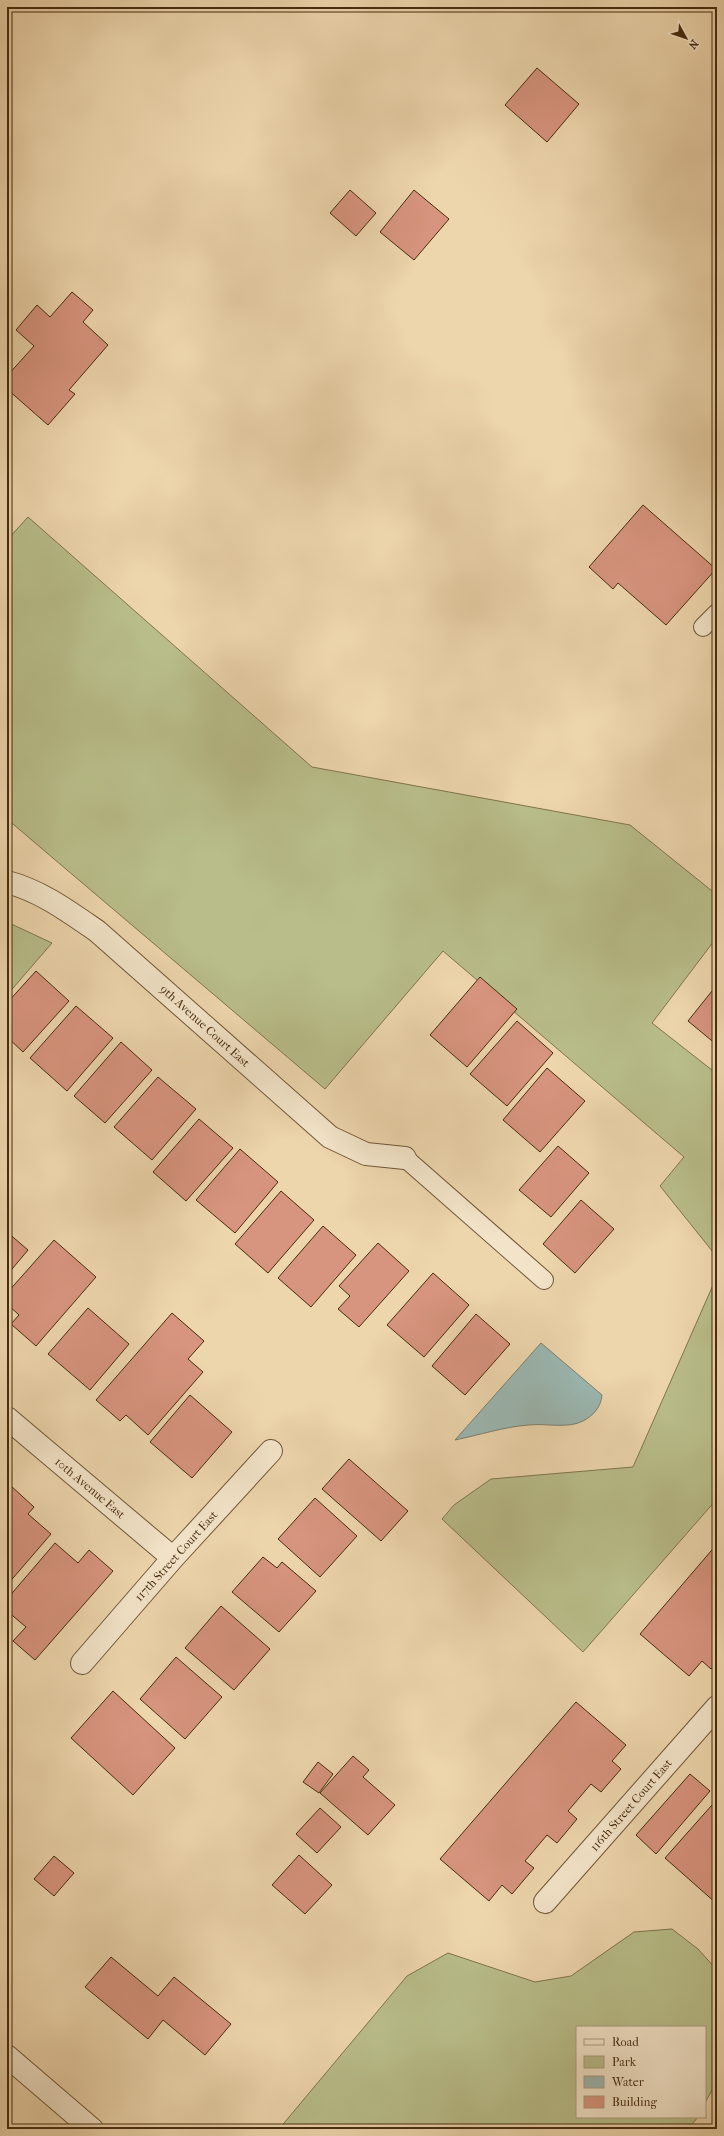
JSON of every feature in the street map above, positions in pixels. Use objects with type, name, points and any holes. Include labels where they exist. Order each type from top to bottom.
[{"type":"street","name":"9th Avenue Court East","points":[[7,882],[25,887],[58,904],[97,931],[330,1137],[366,1154],[405,1158]]},
{"type":"street","name":"10th Avenue East","points":[[7,1418],[173,1558]]},
{"type":"street","name":"117th Street Court East","points":[[82,1663],[173,1558],[271,1450]]},
{"type":"street","name":"116th Street Court East","points":[[545,1902],[714,1718]]},
{"type":"street","points":[[7,2056],[92,2129]]},
{"type":"lane","points":[[703,627],[717,613]]},
{"type":"lane","points":[[405,1158],[544,1280]]},
{"type":"green space","points":[[28,517],[312,767],[630,825],[717,895],[717,937],[652,1023],[717,1074],[717,1257],[660,1186],[684,1157],[443,951],[325,1089],[7,819],[7,540]]},
{"type":"green space","points":[[7,922],[52,943],[7,995]]},
{"type":"green space","points":[[717,1276],[717,1499],[583,1652],[442,1519],[454,1505],[491,1479],[633,1467]]},
{"type":"green space","points":[[672,1929],[698,1949],[717,1970],[717,2081],[706,2101],[706,2026],[576,2026],[576,2118],[697,2118],[688,2129],[279,2129],[407,1976],[448,1953],[535,1982],[571,1976],[634,1932]]},
{"type":"water","points":[[541,1343],[602,1395],[600,1403],[594,1413],[583,1421],[570,1425],[519,1426],[455,1440]]},
{"type":"building","points":[[537,68],[579,104],[547,142],[505,105]]},
{"type":"building","points":[[350,190],[376,213],[356,236],[330,213]]},
{"type":"building","points":[[414,190],[449,219],[414,260],[380,232]]},
{"type":"building","points":[[72,292],[93,310],[83,322],[108,345],[69,390],[75,394],[48,425],[7,389],[7,376],[34,346],[16,330],[37,305],[50,317]]},
{"type":"building","points":[[643,505],[716,569],[666,625],[618,583],[613,589],[589,567]]},
{"type":"building","points":[[36,971],[69,1001],[23,1052],[7,1037],[7,1003]]},
{"type":"building","points":[[480,977],[517,1009],[467,1067],[430,1035]]},
{"type":"building","points":[[717,986],[717,1045],[688,1021]]},
{"type":"building","points":[[76,1006],[113,1038],[67,1091],[30,1058]]},
{"type":"building","points":[[517,1021],[553,1053],[507,1106],[470,1074]]},
{"type":"building","points":[[121,1042],[152,1070],[105,1123],[74,1096]]},
{"type":"building","points":[[547,1068],[585,1101],[540,1152],[503,1120]]},
{"type":"building","points":[[158,1077],[196,1109],[152,1160],[114,1127]]},
{"type":"building","points":[[199,1119],[233,1148],[186,1201],[153,1172]]},
{"type":"building","points":[[558,1146],[589,1173],[551,1217],[519,1190]]},
{"type":"building","points":[[240,1149],[278,1182],[235,1233],[196,1200]]},
{"type":"building","points":[[281,1191],[314,1220],[268,1273],[235,1244]]},
{"type":"building","points":[[581,1200],[614,1229],[575,1273],[543,1244]]},
{"type":"building","points":[[323,1226],[356,1255],[311,1307],[278,1278]]},
{"type":"building","points":[[7,1232],[28,1250],[7,1275]]},
{"type":"building","points":[[54,1240],[96,1277],[36,1346],[11,1324],[19,1315],[7,1304],[7,1293]]},
{"type":"building","points":[[378,1243],[409,1271],[359,1327],[338,1309],[350,1296],[339,1286]]},
{"type":"building","points":[[433,1273],[469,1305],[424,1357],[387,1325]]},
{"type":"building","points":[[88,1308],[129,1344],[90,1390],[48,1354]]},
{"type":"building","points":[[172,1313],[204,1341],[188,1359],[203,1372],[148,1435],[126,1415],[120,1421],[96,1400]]},
{"type":"building","points":[[476,1314],[510,1344],[465,1395],[432,1366]]},
{"type":"building","points":[[190,1395],[232,1432],[192,1478],[150,1442]]},
{"type":"building","points":[[349,1459],[408,1511],[381,1541],[322,1489]]},
{"type":"building","points":[[11,1486],[34,1507],[28,1514],[51,1534],[7,1585],[7,1490]]},
{"type":"building","points":[[315,1498],[357,1536],[320,1577],[278,1539]]},
{"type":"building","points":[[55,1543],[78,1563],[89,1550],[113,1571],[35,1660],[13,1641],[26,1627],[7,1611],[7,1599]]},
{"type":"building","points":[[717,1544],[717,1662],[711,1669],[702,1661],[689,1676],[640,1634]]},
{"type":"building","points":[[263,1557],[277,1568],[282,1562],[316,1591],[279,1632],[232,1592]]},
{"type":"building","points":[[221,1606],[270,1649],[234,1690],[185,1648]]},
{"type":"building","points":[[176,1657],[222,1697],[185,1739],[140,1699]]},
{"type":"building","points":[[113,1691],[175,1748],[133,1795],[71,1738]]},
{"type":"building","points":[[576,1702],[626,1745],[612,1761],[621,1769],[601,1792],[591,1784],[568,1811],[577,1819],[557,1843],[547,1835],[525,1861],[534,1868],[512,1894],[502,1885],[489,1901],[440,1859]]},
{"type":"building","points":[[353,1756],[369,1770],[363,1777],[395,1805],[368,1835],[320,1793]]},
{"type":"building","points":[[318,1762],[333,1774],[319,1793],[303,1782]]},
{"type":"building","points":[[690,1774],[710,1791],[656,1854],[636,1835]]},
{"type":"building","points":[[712,1805],[717,1810],[717,1904],[665,1858]]},
{"type":"building","points":[[320,1808],[341,1827],[317,1853],[296,1834]]},
{"type":"building","points":[[299,1855],[332,1885],[305,1914],[272,1885]]},
{"type":"building","points":[[54,1856],[74,1873],[54,1896],[34,1879]]},
{"type":"building","points":[[111,1957],[158,1996],[174,1977],[231,2024],[205,2055],[163,2020],[148,2039],[85,1987]]}]
